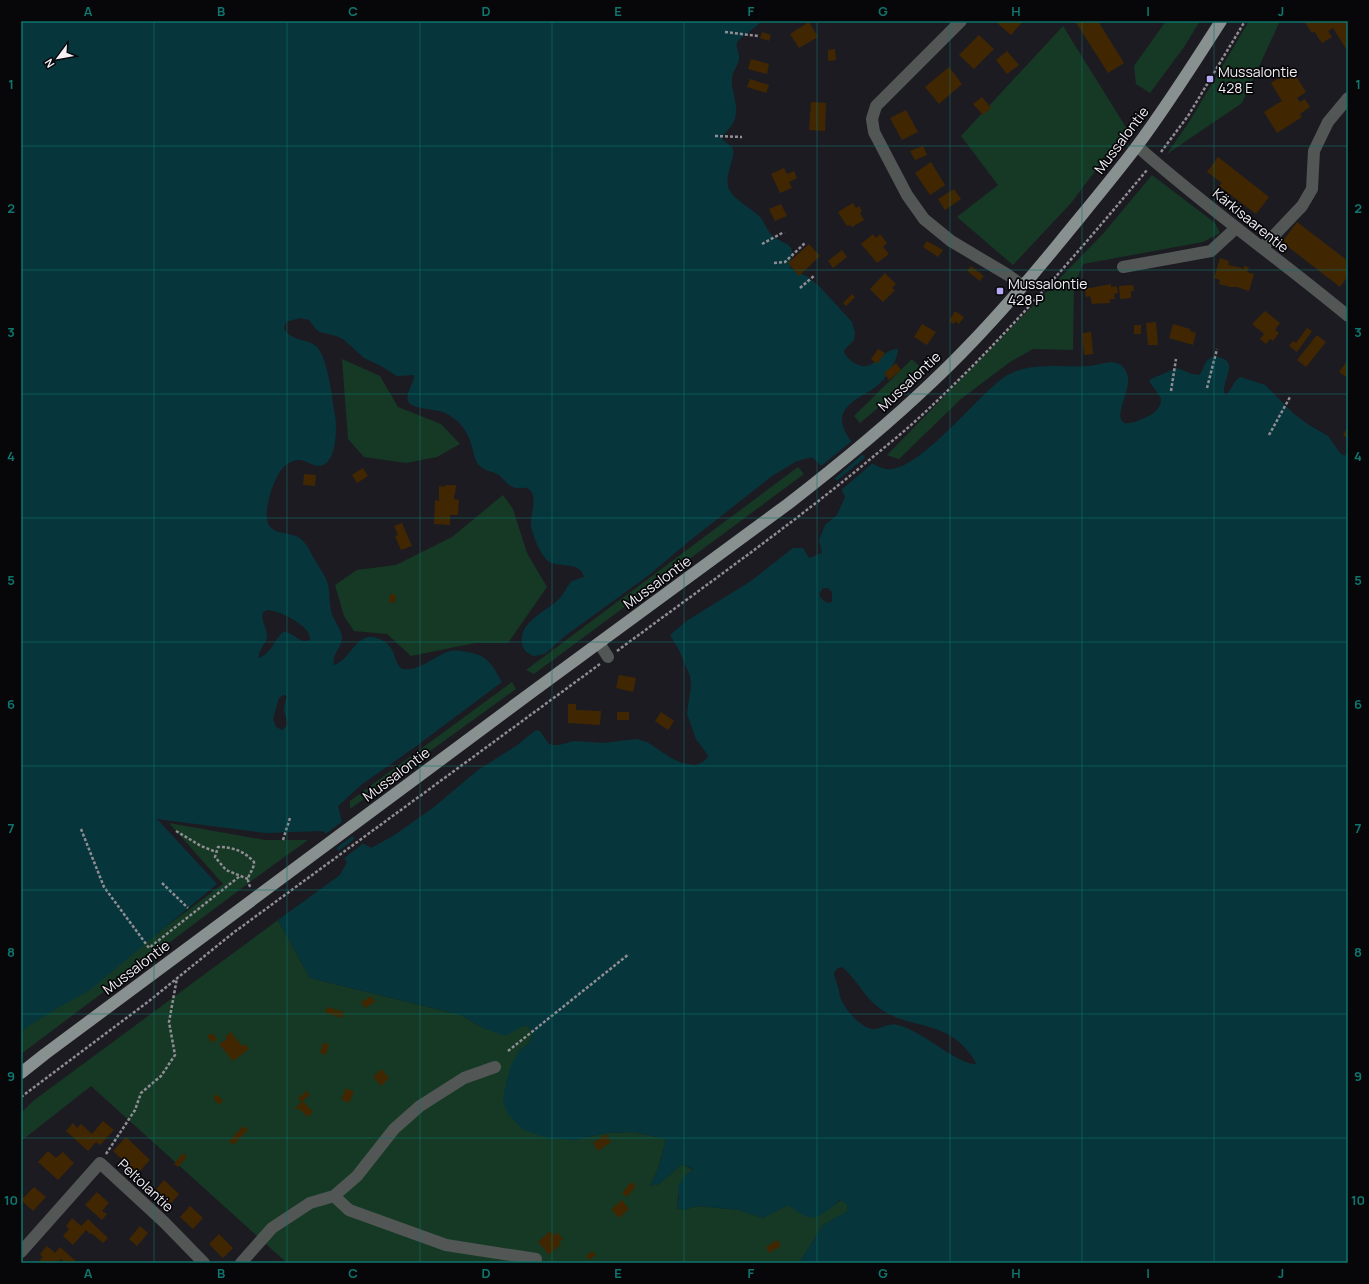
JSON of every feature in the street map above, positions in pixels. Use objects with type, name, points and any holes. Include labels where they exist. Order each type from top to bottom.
[{"type":"main road","name":"Mussalontie","points":[[21,1073],[257,896],[788,504],[871,436],[931,383],[974,340],[1023,286],[1137,146],[1221,21]]},
{"type":"street","points":[[961,21],[876,106],[872,118],[874,132],[907,195],[924,220],[951,241],[1008,275],[1023,286]]},
{"type":"street","points":[[1262,248],[1302,206],[1312,189],[1314,151],[1328,122],[1348,98]]},
{"type":"street","name":"Kärkisaarentie","points":[[1137,146],[1236,228],[1348,316]]},
{"type":"street","points":[[1123,267],[1211,252],[1236,228]]},
{"type":"street","points":[[599,643],[608,657]]},
{"type":"street","points":[[241,1263],[272,1228],[310,1203],[334,1196],[357,1176],[394,1129],[420,1106],[464,1078],[495,1067]]},
{"type":"street","name":"Peltolantie","points":[[21,1252],[100,1163],[164,1222],[204,1263]]},
{"type":"street","points":[[334,1196],[349,1210],[446,1245],[536,1259]]},
{"type":"path","points":[[21,1097],[177,978],[233,933],[369,835],[786,527],[819,502],[921,416],[998,341],[1106,219],[1154,161],[1188,116],[1245,21]]},
{"type":"path","points":[[725,32],[758,36]]},
{"type":"path","points":[[715,136],[742,137]]},
{"type":"path","points":[[762,244],[784,232]]},
{"type":"path","points":[[774,263],[785,262],[805,244]]},
{"type":"path","points":[[800,288],[815,275]]},
{"type":"path","points":[[1207,388],[1217,349]]},
{"type":"path","points":[[1171,392],[1176,359]]},
{"type":"path","points":[[1269,435],[1290,397]]},
{"type":"path","points":[[284,840],[290,818]]},
{"type":"path","points":[[81,829],[104,886],[149,948],[240,876]]},
{"type":"path","points":[[176,831],[201,846],[216,852]]},
{"type":"path","points":[[248,879],[226,870],[215,856],[218,847],[227,847],[240,850],[254,862],[254,867],[248,876],[248,879],[248,884],[257,896]]},
{"type":"path","points":[[162,883],[188,908]]},
{"type":"path","points":[[508,1051],[629,954]]},
{"type":"path","points":[[100,1163],[135,1110],[141,1093],[161,1076],[175,1055],[169,1022],[177,978]]},
{"type":"green space","points":[[1166,21],[1200,21],[1184,47],[1150,93],[1136,84],[1134,66]]},
{"type":"green space","points":[[1249,21],[1280,21],[1242,103],[1167,154],[1191,119]]},
{"type":"green space","points":[[1063,26],[1127,129],[1071,203],[1013,265],[957,217],[998,185],[961,136]]},
{"type":"green space","points":[[1152,175],[1215,223],[1220,233],[1203,242],[1083,264],[1074,286],[1073,350],[1033,349],[1010,362],[961,399],[899,459],[887,455],[1102,235]]},
{"type":"green space","points":[[342,359],[380,376],[398,407],[441,424],[460,444],[437,457],[406,463],[364,457],[348,439]]},
{"type":"green space","points":[[912,359],[923,370],[860,423],[854,416]]},
{"type":"green space","points":[[798,467],[804,474],[534,674],[526,670]]},
{"type":"green space","points":[[503,495],[513,509],[527,553],[547,587],[508,643],[475,643],[411,656],[387,634],[354,631],[344,616],[335,585],[357,570],[396,565],[452,537]]},
{"type":"green space","points":[[512,682],[516,689],[350,809],[350,801]]},
{"type":"green space","points":[[169,823],[265,840],[308,840],[21,1054],[21,1024],[73,996],[223,884]]},
{"type":"green space","points":[[278,920],[310,978],[461,1015],[485,1029],[528,1026],[533,1034],[529,1043],[519,1051],[574,1140],[606,1133],[633,1132],[666,1139],[658,1169],[650,1186],[659,1184],[682,1164],[693,1170],[683,1179],[681,1183],[677,1208],[683,1210],[698,1206],[739,1210],[763,1218],[788,1205],[808,1217],[829,1209],[841,1200],[847,1204],[848,1211],[823,1225],[798,1263],[287,1263],[91,1086],[21,1141],[21,1113],[33,1101]]},
{"type":"water","points":[[21,21],[762,21],[743,36],[737,43],[739,59],[732,79],[736,113],[733,124],[722,139],[732,147],[733,151],[728,178],[729,189],[739,200],[759,216],[773,236],[791,248],[791,269],[808,277],[820,287],[852,322],[855,332],[854,340],[844,350],[845,354],[850,360],[858,365],[870,365],[876,362],[885,353],[898,349],[894,363],[883,380],[873,389],[855,400],[845,410],[843,415],[842,422],[847,436],[863,455],[876,466],[886,469],[899,467],[914,459],[931,447],[994,385],[1006,376],[1024,369],[1049,366],[1092,366],[1110,362],[1120,365],[1123,367],[1128,377],[1127,390],[1120,413],[1121,419],[1124,422],[1130,423],[1147,417],[1157,409],[1161,402],[1161,398],[1149,381],[1151,379],[1177,368],[1199,375],[1207,360],[1217,357],[1228,363],[1229,368],[1224,390],[1225,395],[1240,377],[1265,385],[1294,414],[1328,436],[1340,453],[1348,456],[1348,1263],[798,1263],[823,1225],[848,1211],[847,1204],[840,1200],[825,1213],[811,1218],[804,1216],[788,1205],[763,1218],[739,1210],[698,1206],[683,1210],[677,1208],[679,1197],[678,1187],[684,1177],[693,1169],[682,1164],[659,1184],[650,1186],[658,1169],[666,1139],[633,1132],[606,1133],[574,1140],[547,1138],[523,1130],[508,1114],[503,1102],[505,1088],[511,1065],[519,1051],[529,1043],[533,1034],[528,1026],[523,1026],[506,1036],[485,1029],[461,1015],[310,978],[278,920],[340,875],[347,862],[323,831],[265,833],[157,819],[217,884],[90,990],[21,1031]],"holes":[[[300,318],[309,320],[320,332],[343,339],[364,358],[395,375],[414,375],[407,398],[410,404],[443,412],[451,416],[465,430],[470,439],[475,459],[480,466],[499,475],[515,488],[526,488],[530,490],[534,502],[531,526],[541,552],[550,562],[578,568],[584,577],[572,581],[559,599],[534,618],[525,629],[522,636],[523,648],[534,656],[545,654],[565,636],[649,575],[688,542],[772,476],[797,461],[812,457],[838,482],[845,497],[837,515],[825,525],[819,540],[822,553],[809,558],[803,548],[793,548],[751,581],[688,620],[670,635],[679,650],[690,676],[691,686],[687,714],[696,739],[707,754],[708,757],[703,762],[695,765],[682,763],[671,758],[647,742],[637,739],[603,743],[574,741],[559,745],[552,745],[548,743],[540,731],[536,730],[516,746],[478,770],[434,807],[393,836],[371,848],[354,838],[342,822],[338,806],[361,785],[502,682],[485,658],[474,653],[461,651],[445,653],[415,668],[402,669],[399,666],[390,646],[380,639],[371,637],[358,642],[343,660],[334,665],[334,657],[341,644],[342,636],[331,611],[327,580],[304,542],[296,536],[271,528],[268,524],[267,518],[267,510],[272,487],[285,466],[292,461],[299,460],[316,466],[325,464],[332,453],[336,437],[335,415],[324,359],[316,346],[291,336],[284,328],[286,322]],[[823,588],[828,588],[832,592],[832,601],[830,603],[824,601],[819,594]],[[268,610],[273,611],[294,620],[306,630],[310,640],[303,641],[287,632],[283,632],[270,650],[259,658],[260,652],[267,637],[262,618],[263,612]],[[283,695],[287,696],[284,706],[287,725],[282,730],[276,727],[273,719],[279,698]],[[842,967],[876,1005],[892,1016],[936,1029],[957,1040],[975,1060],[976,1064],[969,1063],[950,1054],[917,1033],[906,1028],[897,1025],[887,1025],[876,1029],[866,1027],[848,1011],[843,1003],[834,972],[838,968]]]},
{"type":"pier","points":[[853,440],[864,453],[833,480],[820,467]]},
{"type":"pier","points":[[867,456],[874,462],[840,491],[835,482]]},
{"type":"pier","points":[[343,821],[354,835],[335,849],[324,835]]},
{"type":"pier","points":[[357,837],[365,842],[343,859],[337,852]]},
{"type":"building","points":[[995,21],[1023,21],[1011,35]]},
{"type":"building","points":[[1075,21],[1098,21],[1124,63],[1108,73]]},
{"type":"building","points":[[1304,21],[1348,21],[1348,52],[1333,28],[1328,31],[1332,37],[1322,43],[1314,31],[1312,33]]},
{"type":"building","points":[[809,22],[818,37],[799,48],[790,34]]},
{"type":"building","points":[[762,32],[771,35],[769,41],[760,38]]},
{"type":"building","points":[[979,35],[994,49],[974,69],[959,55]]},
{"type":"building","points":[[835,49],[836,60],[828,61],[828,50]]},
{"type":"building","points":[[1007,51],[1019,65],[1007,74],[996,60]]},
{"type":"building","points":[[751,59],[769,64],[767,74],[748,69]]},
{"type":"building","points":[[949,67],[962,84],[939,104],[925,87]]},
{"type":"building","points":[[1290,67],[1306,92],[1297,98],[1300,102],[1305,99],[1310,107],[1300,114],[1302,117],[1277,133],[1264,112],[1282,101],[1271,83],[1282,76],[1280,73]]},
{"type":"building","points":[[750,79],[769,85],[766,93],[747,87]]},
{"type":"building","points":[[982,97],[991,108],[983,115],[973,104]]},
{"type":"building","points":[[811,102],[826,103],[825,131],[809,130]]},
{"type":"building","points":[[906,110],[918,132],[902,140],[890,118]]},
{"type":"building","points":[[923,146],[927,155],[915,160],[910,151]]},
{"type":"building","points":[[1218,157],[1269,197],[1256,214],[1219,186],[1222,183],[1207,172]]},
{"type":"building","points":[[931,162],[945,185],[930,195],[915,173]]},
{"type":"building","points":[[784,168],[787,174],[794,171],[797,178],[789,182],[792,188],[780,193],[771,174]]},
{"type":"building","points":[[954,189],[961,199],[945,210],[938,199]]},
{"type":"building","points":[[853,203],[856,208],[859,206],[862,211],[860,213],[864,220],[852,227],[850,225],[847,226],[838,212]]},
{"type":"building","points":[[781,204],[787,216],[775,221],[769,209]]},
{"type":"building","points":[[1297,222],[1348,261],[1348,276],[1340,287],[1282,242]]},
{"type":"building","points":[[873,234],[876,238],[880,234],[887,243],[883,247],[889,254],[877,263],[861,244]]},
{"type":"building","points":[[927,241],[943,250],[938,257],[923,247]]},
{"type":"building","points":[[809,244],[820,256],[799,276],[788,263]]},
{"type":"building","points":[[842,250],[847,257],[833,268],[828,261]]},
{"type":"building","points":[[1220,258],[1229,261],[1228,265],[1242,268],[1243,270],[1244,266],[1249,267],[1247,272],[1254,274],[1249,291],[1219,284],[1220,280],[1214,278]]},
{"type":"building","points":[[971,266],[984,276],[980,281],[967,271]]},
{"type":"building","points":[[885,273],[896,284],[892,288],[895,290],[883,302],[870,289]]},
{"type":"building","points":[[1111,284],[1111,287],[1117,286],[1118,293],[1114,294],[1115,299],[1110,299],[1110,303],[1092,304],[1090,296],[1086,297],[1085,289]]},
{"type":"building","points":[[1133,285],[1134,291],[1131,291],[1131,298],[1120,299],[1119,286]]},
{"type":"building","points":[[852,294],[855,297],[846,306],[843,303]]},
{"type":"building","points":[[955,311],[964,317],[959,324],[955,321],[954,324],[949,321]]},
{"type":"building","points":[[1265,311],[1280,323],[1275,330],[1279,333],[1273,341],[1270,339],[1266,344],[1260,339],[1264,334],[1252,324]]},
{"type":"building","points":[[1156,322],[1158,345],[1148,345],[1146,323]]},
{"type":"building","points":[[922,324],[936,332],[927,345],[914,337]]},
{"type":"building","points":[[1173,324],[1190,329],[1190,331],[1196,333],[1193,345],[1169,338]]},
{"type":"building","points":[[1134,325],[1141,325],[1141,334],[1134,334]]},
{"type":"building","points":[[1307,328],[1312,331],[1297,352],[1289,346],[1293,341],[1296,343]]},
{"type":"building","points":[[1091,332],[1093,354],[1084,355],[1082,333]]},
{"type":"building","points":[[1317,335],[1326,342],[1306,367],[1297,360]]},
{"type":"building","points":[[878,349],[885,353],[877,364],[871,359]]},
{"type":"building","points":[[1348,360],[1348,378],[1339,372]]},
{"type":"building","points":[[896,363],[901,370],[889,380],[884,373]]},
{"type":"building","points":[[1348,427],[1348,439],[1343,435]]},
{"type":"building","points":[[363,468],[368,476],[357,483],[352,475]]},
{"type":"building","points":[[304,474],[316,475],[315,486],[303,485]]},
{"type":"building","points":[[445,485],[456,485],[454,499],[459,500],[458,515],[450,515],[450,525],[434,524],[435,500],[439,501],[439,486],[445,487]]},
{"type":"building","points":[[402,523],[412,546],[401,550],[395,536],[398,535],[394,526]]},
{"type":"building","points":[[390,594],[396,595],[395,603],[389,602]]},
{"type":"building","points":[[619,675],[636,678],[633,692],[616,688]]},
{"type":"building","points":[[568,704],[576,704],[576,710],[601,711],[600,725],[568,723]]},
{"type":"building","points":[[617,712],[629,712],[629,720],[617,720]]},
{"type":"building","points":[[661,712],[674,721],[668,730],[655,721]]},
{"type":"building","points":[[372,996],[375,1002],[365,1008],[361,1002]]},
{"type":"building","points":[[327,1007],[344,1012],[342,1018],[325,1013]]},
{"type":"building","points":[[231,1032],[242,1046],[245,1044],[249,1049],[233,1061],[219,1044],[227,1039],[225,1037]]},
{"type":"building","points":[[212,1033],[217,1039],[212,1043],[207,1036]]},
{"type":"building","points":[[323,1043],[329,1044],[326,1055],[320,1053]]},
{"type":"building","points":[[381,1069],[389,1078],[381,1086],[373,1077]]},
{"type":"building","points":[[346,1088],[354,1092],[349,1103],[341,1099]]},
{"type":"building","points":[[307,1091],[310,1095],[301,1102],[298,1098]]},
{"type":"building","points":[[217,1094],[223,1101],[219,1105],[213,1098]]},
{"type":"building","points":[[303,1101],[313,1112],[307,1117],[299,1108],[297,1110],[295,1108]]},
{"type":"building","points":[[103,1121],[114,1130],[100,1145],[96,1142],[88,1151],[66,1131],[73,1123],[77,1128],[81,1124],[92,1134]]},
{"type":"building","points":[[243,1126],[248,1130],[233,1145],[229,1141]]},
{"type":"building","points":[[606,1134],[611,1142],[598,1151],[593,1143]]},
{"type":"building","points":[[126,1137],[150,1160],[137,1174],[113,1151]]},
{"type":"building","points":[[48,1151],[56,1158],[63,1152],[74,1163],[58,1180],[38,1162]]},
{"type":"building","points":[[183,1153],[187,1157],[178,1167],[174,1164]]},
{"type":"building","points":[[164,1180],[179,1194],[168,1207],[153,1193]]},
{"type":"building","points":[[631,1182],[636,1186],[627,1197],[622,1193]]},
{"type":"building","points":[[34,1187],[46,1197],[33,1211],[21,1200]]},
{"type":"building","points":[[97,1192],[109,1203],[102,1211],[107,1214],[102,1220],[85,1205]]},
{"type":"building","points":[[622,1200],[629,1209],[619,1218],[611,1209]]},
{"type":"building","points":[[190,1206],[203,1218],[193,1229],[180,1217]]},
{"type":"building","points":[[72,1218],[81,1226],[88,1219],[108,1238],[103,1243],[86,1230],[73,1245],[63,1236],[69,1229],[66,1226]]},
{"type":"building","points":[[140,1226],[148,1233],[137,1246],[129,1239]]},
{"type":"building","points":[[550,1231],[554,1236],[557,1232],[563,1239],[559,1242],[561,1244],[549,1255],[538,1242]]},
{"type":"building","points":[[219,1234],[233,1248],[223,1258],[209,1244]]},
{"type":"building","points":[[777,1240],[781,1246],[769,1253],[766,1247]]},
{"type":"building","points":[[47,1246],[55,1253],[60,1247],[78,1263],[65,1263],[61,1259],[57,1263],[37,1263],[43,1257],[40,1254]]},
{"type":"building","points":[[592,1251],[596,1255],[589,1260],[586,1256]]},
{"type":"place","name":"Mussalontie 428 E","points":[[1210,79]]},
{"type":"place","name":"Mussalontie 428 P","points":[[1000,291]]}]
